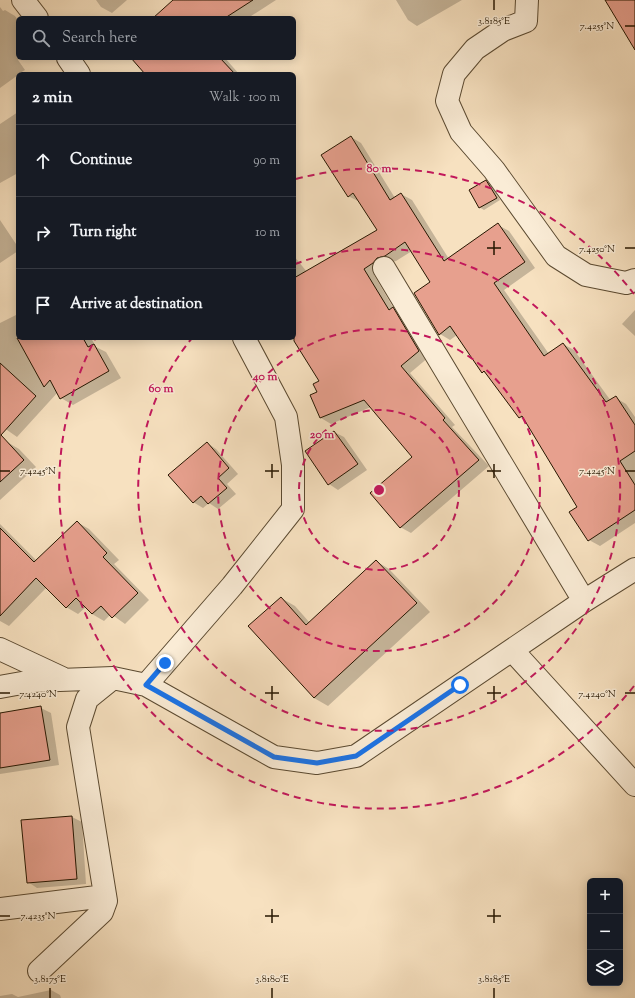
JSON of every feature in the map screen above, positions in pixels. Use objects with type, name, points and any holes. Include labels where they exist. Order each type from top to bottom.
[{"type":"street","points":[[23,0],[35,16]]},
{"type":"street","points":[[527,0],[526,21],[503,30],[475,49],[454,74],[447,101],[461,132],[494,170],[556,256],[586,274],[626,282],[635,280]]},
{"type":"street","points":[[69,60],[78,72]]},
{"type":"street","points":[[384,268],[584,601]]},
{"type":"street","points":[[146,685],[232,586],[293,509],[293,465],[286,417],[245,340]]},
{"type":"street","points":[[0,687],[33,681],[113,678],[146,685],[274,757],[317,763],[356,756],[635,568]]},
{"type":"street","points":[[0,649],[65,680]]},
{"type":"street","points":[[512,650],[635,785]]},
{"type":"street","points":[[39,971],[102,912],[106,901],[78,727],[87,699],[113,678]]},
{"type":"street","points":[[0,908],[105,896]]},
{"type":"building","points":[[173,0],[253,0],[228,16],[155,16]]},
{"type":"building","points":[[605,0],[635,0],[635,50]]},
{"type":"building","points":[[133,60],[222,60],[233,72],[143,72]]},
{"type":"building","points":[[351,136],[390,200],[401,193],[444,261],[498,223],[525,262],[494,283],[544,356],[563,343],[606,402],[616,396],[635,425],[635,451],[620,461],[635,485],[635,510],[588,541],[569,512],[577,507],[522,416],[519,418],[484,371],[482,373],[450,326],[439,335],[414,293],[430,282],[405,242],[385,256],[377,258],[373,263],[364,269],[389,310],[393,307],[419,351],[401,366],[445,418],[443,420],[479,460],[400,528],[370,493],[412,457],[364,400],[320,418],[310,395],[317,392],[313,384],[319,381],[294,341],[296,340],[296,277],[377,230],[353,193],[348,197],[321,155]]},
{"type":"building","points":[[486,180],[497,198],[479,208],[469,190]]},
{"type":"building","points":[[18,340],[84,340],[88,347],[94,344],[109,371],[60,399],[50,380],[44,387]]},
{"type":"building","points":[[0,363],[36,396],[1,435],[24,460],[0,482]]},
{"type":"building","points":[[334,431],[358,464],[328,485],[305,451]]},
{"type":"building","points":[[207,442],[229,468],[218,478],[227,488],[208,504],[201,496],[193,503],[168,475]]},
{"type":"building","points":[[77,521],[107,553],[103,557],[138,593],[112,618],[101,606],[92,614],[76,598],[66,608],[36,578],[0,616],[0,528],[34,562]]},
{"type":"building","points":[[376,560],[417,603],[314,698],[248,626],[281,597],[306,625]]},
{"type":"building","points":[[41,706],[50,760],[0,768],[0,713]]},
{"type":"building","points":[[72,816],[77,879],[27,883],[21,820]]},
{"type":"route","points":[[165,663],[146,685],[274,757],[317,763],[356,756],[460,685]]}]
